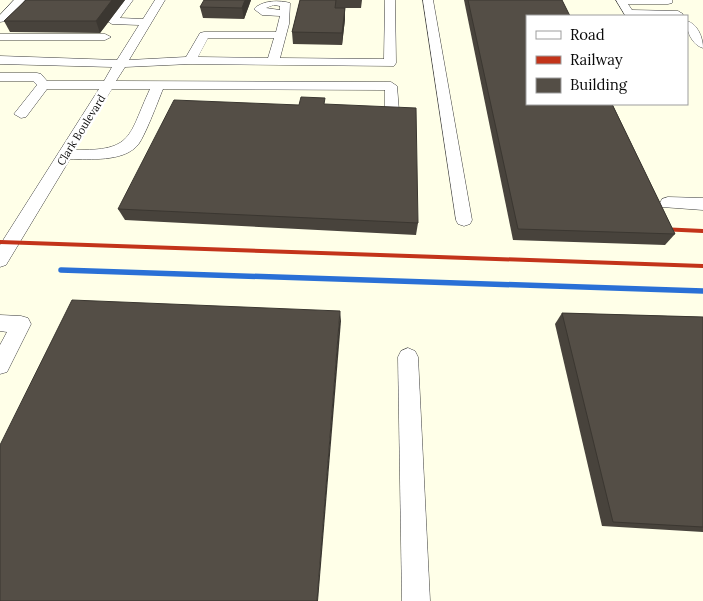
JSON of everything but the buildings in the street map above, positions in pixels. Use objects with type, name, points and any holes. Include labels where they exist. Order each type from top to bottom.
[{"type":"street","name":"Clark Boulevard","points":[[0,260],[160,0]]},
{"type":"street","points":[[667,0],[679,15]]},
{"type":"street","points":[[688,25],[702,44]]},
{"type":"street","points":[[0,37],[105,37]]},
{"type":"street","points":[[20,114],[43,85],[110,84],[391,86],[392,112]]},
{"type":"street","points":[[408,357],[416,601]]},
{"type":"lane","points":[[2,19],[20,0]]},
{"type":"lane","points":[[128,0],[112,21],[146,22]]},
{"type":"lane","points":[[0,60],[121,64],[190,60],[390,62],[390,0]]},
{"type":"lane","points":[[428,0],[464,220]]},
{"type":"lane","points":[[667,0],[620,1],[629,13],[679,15]]},
{"type":"lane","points":[[273,61],[285,13]]},
{"type":"lane","points":[[190,60],[204,35],[280,35]]},
{"type":"lane","points":[[688,42],[702,44]]},
{"type":"lane","points":[[0,77],[37,77],[43,85]]},
{"type":"lane","points":[[66,154],[102,155],[114,153],[132,143],[159,84]]},
{"type":"lane","points":[[214,101],[220,84]]},
{"type":"lane","points":[[668,204],[703,204]]},
{"type":"lane","points":[[0,323],[21,324],[0,365]]},
{"type":"waterway","points":[[61,270],[703,291]]},
{"type":"railway","points":[[660,229],[703,231]]},
{"type":"railway","points":[[0,242],[703,266]]}]
